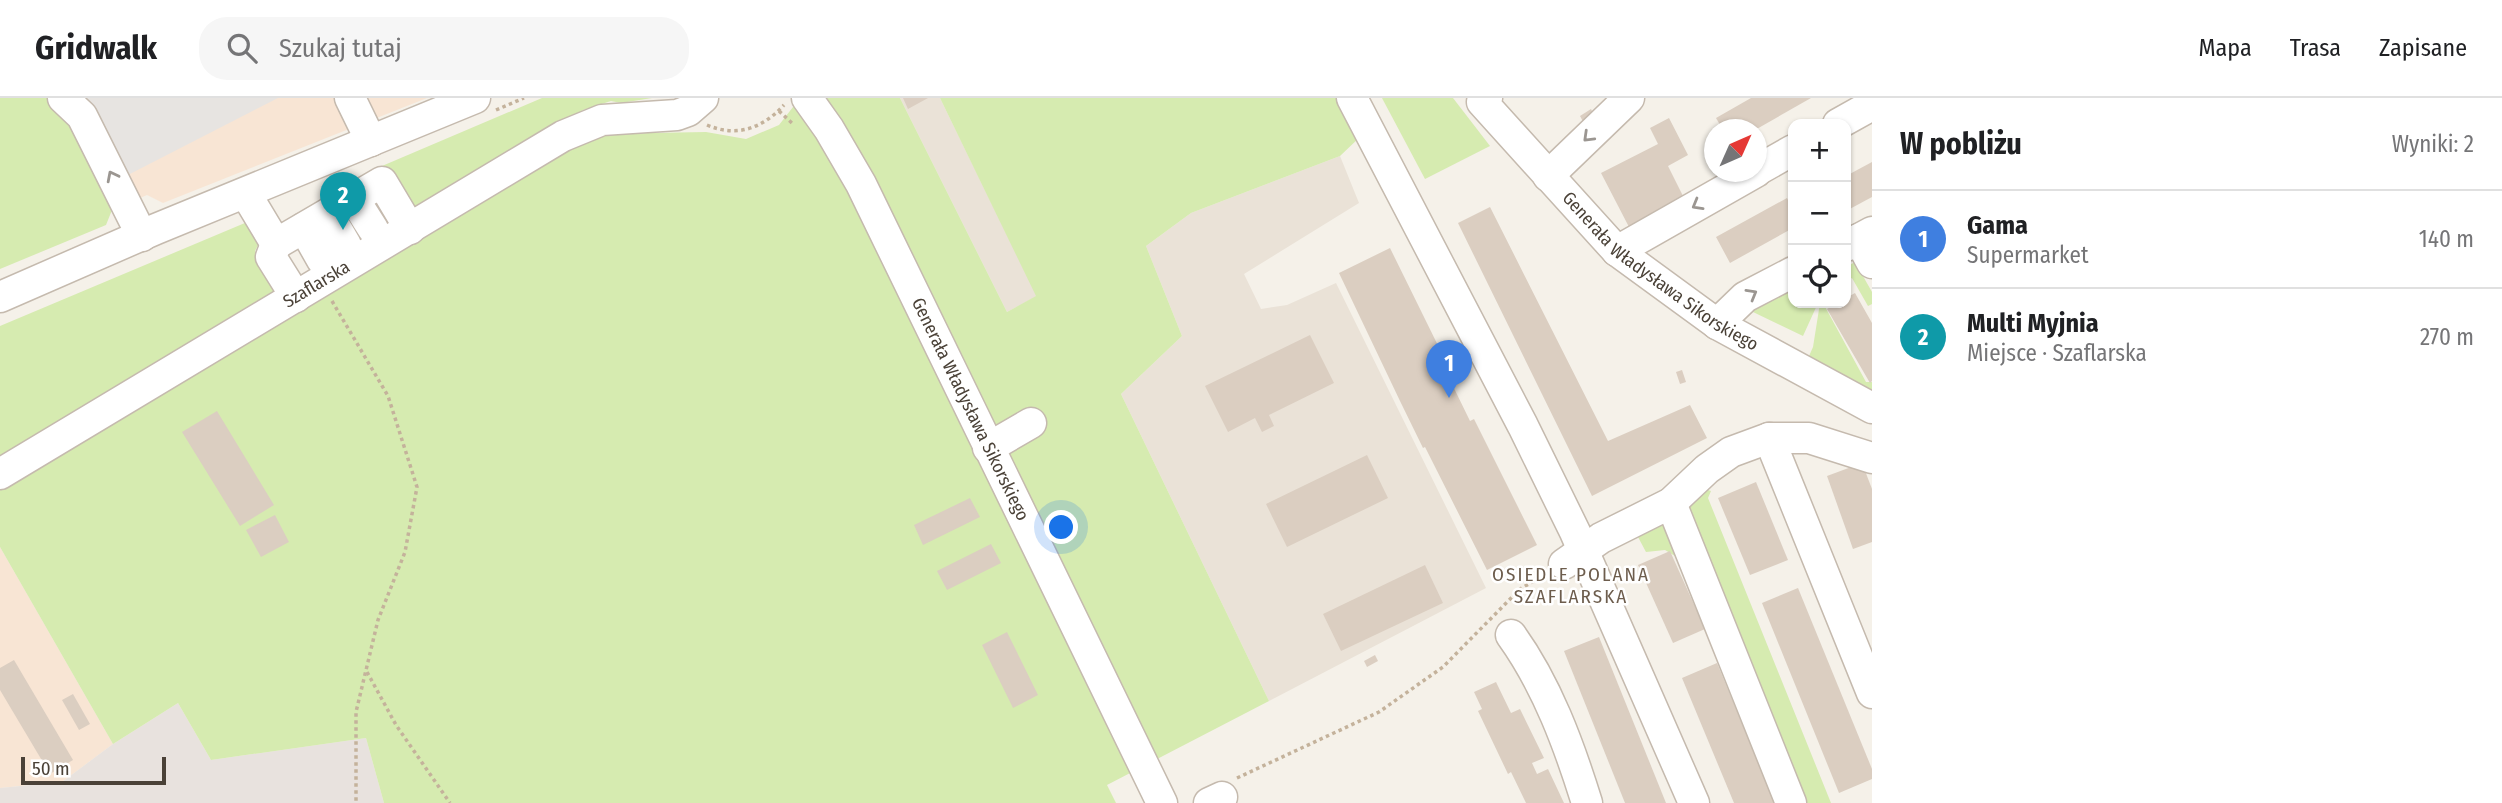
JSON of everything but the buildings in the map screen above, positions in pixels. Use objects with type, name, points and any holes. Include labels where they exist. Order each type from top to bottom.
[{"type":"street","points":[[63,98],[82,116],[142,236]]},
{"type":"street","points":[[349,98],[371,141]]},
{"type":"street","points":[[0,297],[371,141],[425,107],[475,98]]},
{"type":"street","points":[[643,119],[677,98]]},
{"type":"street","name":"Generała Władysława Sikorskiego","points":[[807,98],[829,129],[861,184],[1162,803]]},
{"type":"street","points":[[1352,98],[1523,426],[1574,558],[1695,803]]},
{"type":"street","points":[[1548,176],[1629,98]]},
{"type":"street","name":"Generała Władysława Sikorskiego","points":[[1485,100],[1548,176],[1616,251],[1717,324],[1872,408]]},
{"type":"street","name":"Generała Władysława Sikorskiego","points":[[783,104],[829,129]]},
{"type":"street","points":[[1847,119],[1872,105]]},
{"type":"street","name":"Szaflarska","points":[[0,474],[345,252],[563,136],[602,120],[677,116],[705,106]]},
{"type":"street","points":[[1767,165],[1788,153]]},
{"type":"street","points":[[1616,251],[1737,182]]},
{"type":"street","points":[[246,194],[321,218],[345,252]]},
{"type":"street","points":[[321,218],[345,252]]},
{"type":"street","points":[[321,218],[271,257],[345,252]]},
{"type":"street","points":[[1717,324],[1745,297],[1788,275]]},
{"type":"street","points":[[988,448],[1031,423]]},
{"type":"street","points":[[1574,558],[1601,538],[1671,503],[1707,469],[1731,452],[1769,438],[1809,438],[1872,458]]},
{"type":"street","points":[[1769,438],[1872,693]]},
{"type":"street","points":[[1671,503],[1791,803]]},
{"type":"street","points":[[1511,635],[1529,660],[1566,742],[1587,803]]},
{"type":"path","points":[[705,106],[707,125],[718,130],[739,131],[758,127],[783,104]]},
{"type":"path","points":[[345,252],[417,487],[405,552],[378,621],[356,712],[356,803]]},
{"type":"path","points":[[1220,794],[1379,712],[1443,667],[1520,589],[1574,558]]},
{"type":"path","points":[[366,670],[396,724],[450,803]]},
{"type":"shaded area","points":[[48,98],[427,98],[163,203],[147,195],[112,210],[67,115]]},
{"type":"shaded area","points":[[83,98],[278,98],[124,177]]},
{"type":"shaded area","points":[[900,98],[940,98],[1037,296],[1007,312]]},
{"type":"shaded area","points":[[1340,156],[1359,203],[1244,274],[1261,309],[1287,305],[1336,283],[1486,588],[1269,701],[1121,394],[1182,336],[1146,246],[1191,213]]},
{"type":"shaded area","points":[[0,547],[113,744],[62,782],[0,788]]},
{"type":"shaded area","points":[[178,703],[211,760],[366,738],[384,803],[0,803],[0,788],[62,782],[113,744]]},
{"type":"green space","points":[[0,98],[48,98],[67,115],[112,210],[106,225],[0,269]]},
{"type":"green space","points":[[542,98],[652,98],[621,103],[611,101],[583,110],[413,217],[382,166]]},
{"type":"green space","points":[[800,98],[900,98],[1007,312],[1036,296],[940,98],[1339,98],[1360,137],[1340,156],[1191,213],[1146,246],[1182,336],[1121,394],[1269,701],[1107,785],[1116,803],[384,803],[366,738],[211,760],[178,703],[113,744],[0,547],[0,489],[594,134],[706,132],[746,139],[779,125]]},
{"type":"green space","points":[[1382,98],[1453,98],[1490,146],[1425,179]]},
{"type":"green space","points":[[252,220],[262,237],[255,251],[281,294],[0,461],[0,326]]},
{"type":"green space","points":[[1855,262],[1872,292],[1872,304],[1868,306],[1851,278],[1851,264]]},
{"type":"green space","points":[[1788,282],[1788,308],[1816,308],[1803,336],[1753,312],[1752,302]]},
{"type":"green space","points":[[1819,308],[1826,308],[1866,382],[1872,382],[1872,392],[1806,363],[1813,347]]},
{"type":"green space","points":[[1705,489],[1711,491],[1708,498],[1831,803],[1796,803],[1682,507]]},
{"type":"green space","points":[[1665,518],[1777,803],[1675,556],[1665,550],[1646,552],[1638,537],[1639,531]]},
{"type":"place","name":"Multi Myjnia","points":[[343,230]]},
{"type":"place","name":"Gama","points":[[1449,398]]},
{"type":"district","name":"OSIEDLE POLANA SZAFLARSKA","points":[[1571,585]]}]
